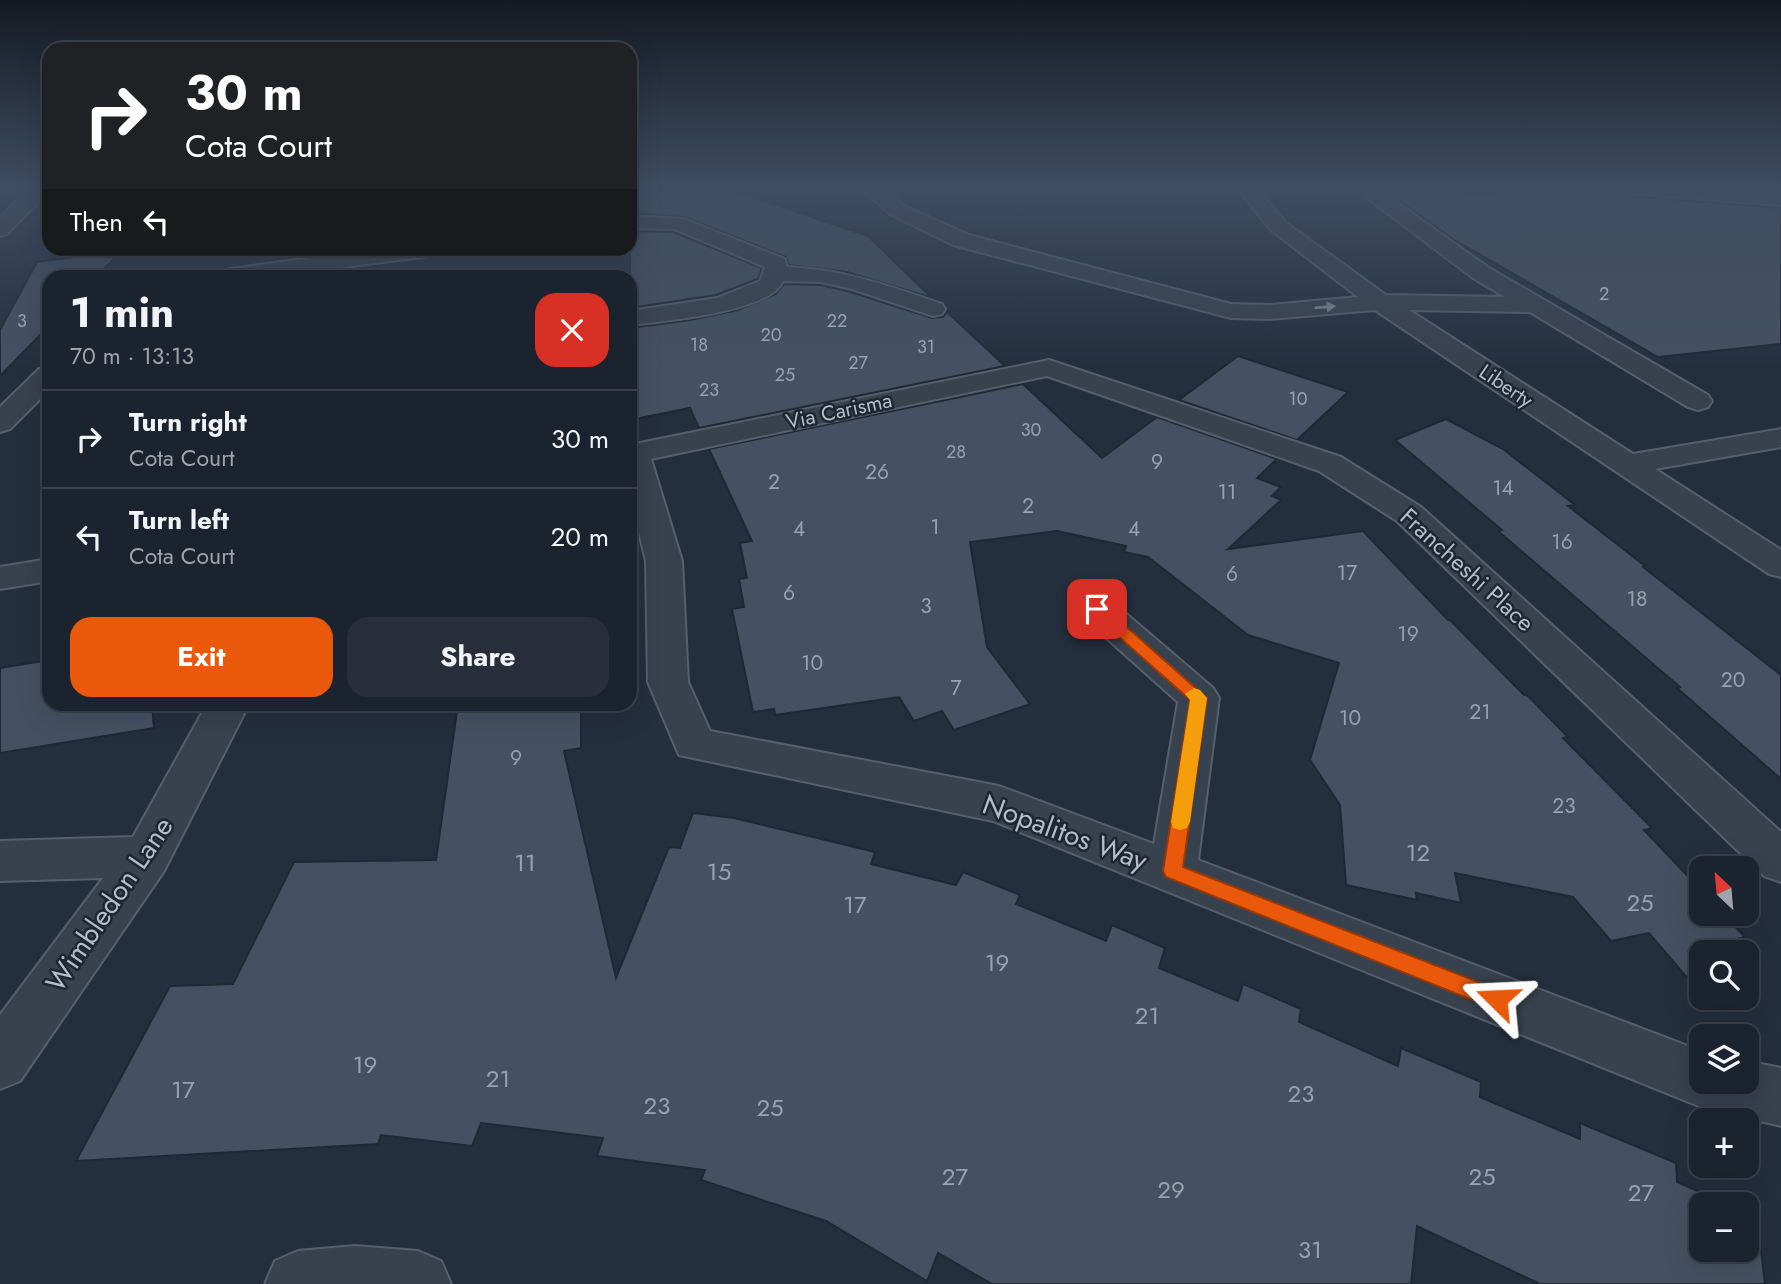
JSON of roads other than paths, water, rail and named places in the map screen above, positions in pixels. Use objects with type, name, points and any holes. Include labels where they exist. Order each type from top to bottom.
[{"type":"street","points":[[637,317],[727,304],[753,296],[772,280],[777,264],[735,247]]},
{"type":"street","points":[[987,247],[1230,311],[1270,312],[1380,302],[1535,304]]},
{"type":"street","name":"Liberty","points":[[1306,247],[1380,302],[1781,566]]},
{"type":"street","points":[[1445,247],[1481,273],[1698,401]]},
{"type":"street","points":[[274,270],[377,256]]},
{"type":"street","points":[[772,280],[821,275],[858,283],[933,309]]},
{"type":"street","name":"Via Carisma","points":[[637,453],[1049,368]]},
{"type":"street","name":"Francheshi Place","points":[[1049,368],[1330,464],[1409,514],[1781,862]]},
{"type":"street","points":[[6,418],[42,382]]},
{"type":"street","points":[[6,418],[42,408]]},
{"type":"street","points":[[1625,465],[1781,438]]},
{"type":"street","name":"Nopalitos Way","points":[[637,471],[664,561],[668,682],[694,744],[999,804],[1689,1074]]},
{"type":"street","points":[[0,579],[42,570]]},
{"type":"street","points":[[1097,609],[1199,698],[1173,871]]},
{"type":"street","name":"Wimbledon Lane","points":[[0,1061],[147,858],[224,711]]},
{"type":"street","points":[[0,861],[147,858]]},
{"type":"street","points":[[1759,1092],[1781,1097]]},
{"type":"street","points":[[298,1284],[355,1279],[418,1284]]}]
